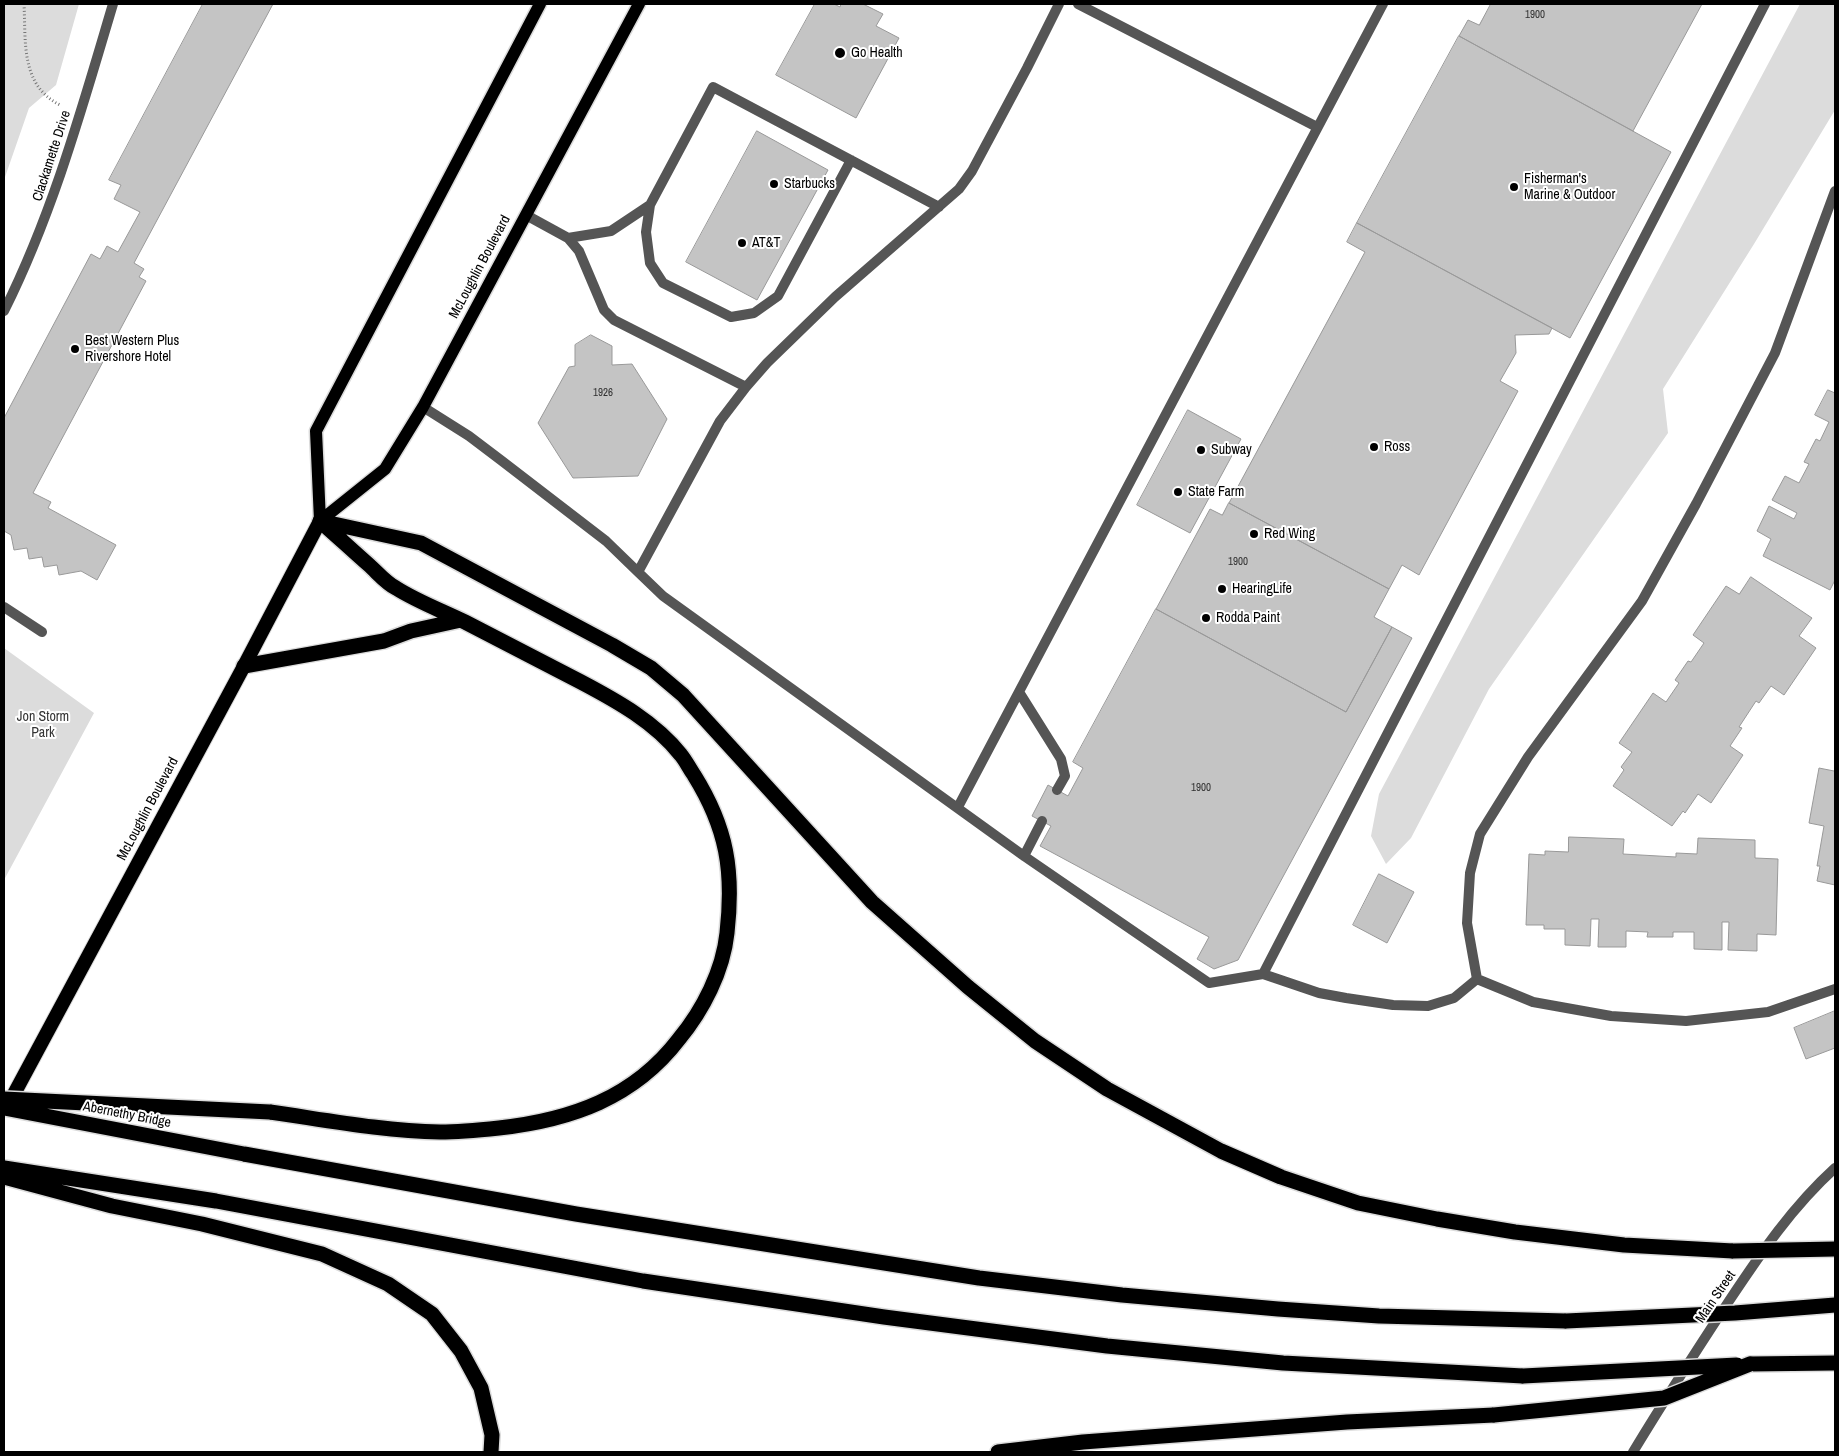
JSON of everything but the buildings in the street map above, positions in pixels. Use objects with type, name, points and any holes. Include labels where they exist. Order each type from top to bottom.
[{"type":"highway","points":[[4,1099],[270,1112],[402,1130],[442,1132],[519,1126],[555,1119],[587,1109],[640,1078],[667,1055],[689,1028],[705,1000],[726,942],[731,905],[730,870],[726,846],[716,814],[701,786],[680,754],[634,712],[514,646],[394,587],[320,521]]},
{"type":"highway","points":[[320,521],[421,543],[612,645],[651,668],[683,695],[872,902],[968,987],[1035,1041],[1107,1089],[1221,1151],[1281,1177],[1358,1203],[1515,1232],[1624,1245],[1733,1251],[1835,1249]]},
{"type":"highway","name":"McLoughlin Boulevard","points":[[4,1112],[320,521]]},
{"type":"highway","points":[[244,666],[384,641],[411,631],[461,620]]},
{"type":"highway","name":"Abernethy Bridge","points":[[4,1108],[576,1214],[979,1278],[1122,1295],[1379,1316],[1566,1321],[1735,1313],[1835,1305]]},
{"type":"highway","points":[[4,1168],[216,1200],[643,1280],[884,1317],[1107,1346],[1400,1371],[1523,1376],[1750,1364],[1835,1363]]},
{"type":"highway","points":[[4,1177],[112,1206],[202,1224],[322,1254],[388,1284],[432,1314],[461,1351],[481,1388],[492,1435],[491,1452]]},
{"type":"highway","points":[[998,1452],[1132,1438],[1347,1422],[1494,1415],[1664,1398],[1750,1364]]},
{"type":"main road","points":[[320,521],[316,431],[540,4]]},
{"type":"main road","name":"McLoughlin Boulevard","points":[[320,521],[385,469],[423,407],[638,4]]},
{"type":"street","name":"Clackamette Drive","points":[[4,311],[37,240],[54,196],[81,115],[113,4]]},
{"type":"street","points":[[638,572],[720,421],[746,387],[767,363],[834,297],[959,189],[972,171],[1059,4]]},
{"type":"street","points":[[1078,4],[1318,127]]},
{"type":"street","points":[[958,807],[1383,4]]},
{"type":"street","points":[[1263,974],[1765,4]]},
{"type":"street","points":[[851,160],[778,296],[754,313],[731,316],[663,283],[650,263],[646,232],[650,205],[713,87],[851,160],[939,207]]},
{"type":"street","points":[[1477,979],[1467,924],[1470,873],[1480,834],[1528,757],[1642,601],[1696,504],[1775,353],[1835,191]]},
{"type":"street","points":[[568,238],[610,231],[650,205]]},
{"type":"street","points":[[526,215],[568,238],[579,251],[604,310],[614,320],[746,387]]},
{"type":"street","points":[[423,407],[469,436],[606,541],[663,596],[1024,856],[1209,983],[1263,974],[1319,992],[1346,998],[1393,1005],[1428,1006],[1454,998],[1477,979]]},
{"type":"street","points":[[4,607],[42,632]]},
{"type":"street","points":[[1019,692],[1061,760],[1065,776],[1057,790]]},
{"type":"street","points":[[1024,856],[1042,821]]},
{"type":"street","points":[[1477,979],[1533,1002],[1611,1016],[1686,1020],[1768,1012],[1835,988]]},
{"type":"street","name":"Main Street","points":[[1633,1452],[1666,1397],[1759,1256],[1800,1202],[1835,1168]]},
{"type":"path","points":[[24,4],[26,58],[32,79],[50,100]]},
{"type":"green space","points":[[4,4],[79,4],[56,85],[29,108],[4,180]]},
{"type":"green space","points":[[1800,4],[1835,4],[1835,110],[1663,389],[1668,433],[1489,689],[1411,838],[1386,864],[1371,836],[1379,794]]},
{"type":"green space","name":"Jon Storm Park","points":[[4,648],[94,713],[4,880]]},
{"type":"place","name":"Go Health","points":[[840,53]]},
{"type":"place","name":"Starbucks","points":[[774,184]]},
{"type":"place","name":"Fisherman's Marine & Outdoor","points":[[1514,187]]},
{"type":"place","name":"AT&T","points":[[742,243]]},
{"type":"place","name":"Best Western Plus Rivershore Hotel","points":[[75,349]]},
{"type":"place","name":"Ross","points":[[1374,447]]},
{"type":"place","name":"Subway","points":[[1201,450]]},
{"type":"place","name":"State Farm","points":[[1178,492]]},
{"type":"place","name":"Red Wing","points":[[1254,534]]},
{"type":"place","name":"HearingLife","points":[[1222,589]]},
{"type":"place","name":"Rodda Paint","points":[[1206,618]]}]
